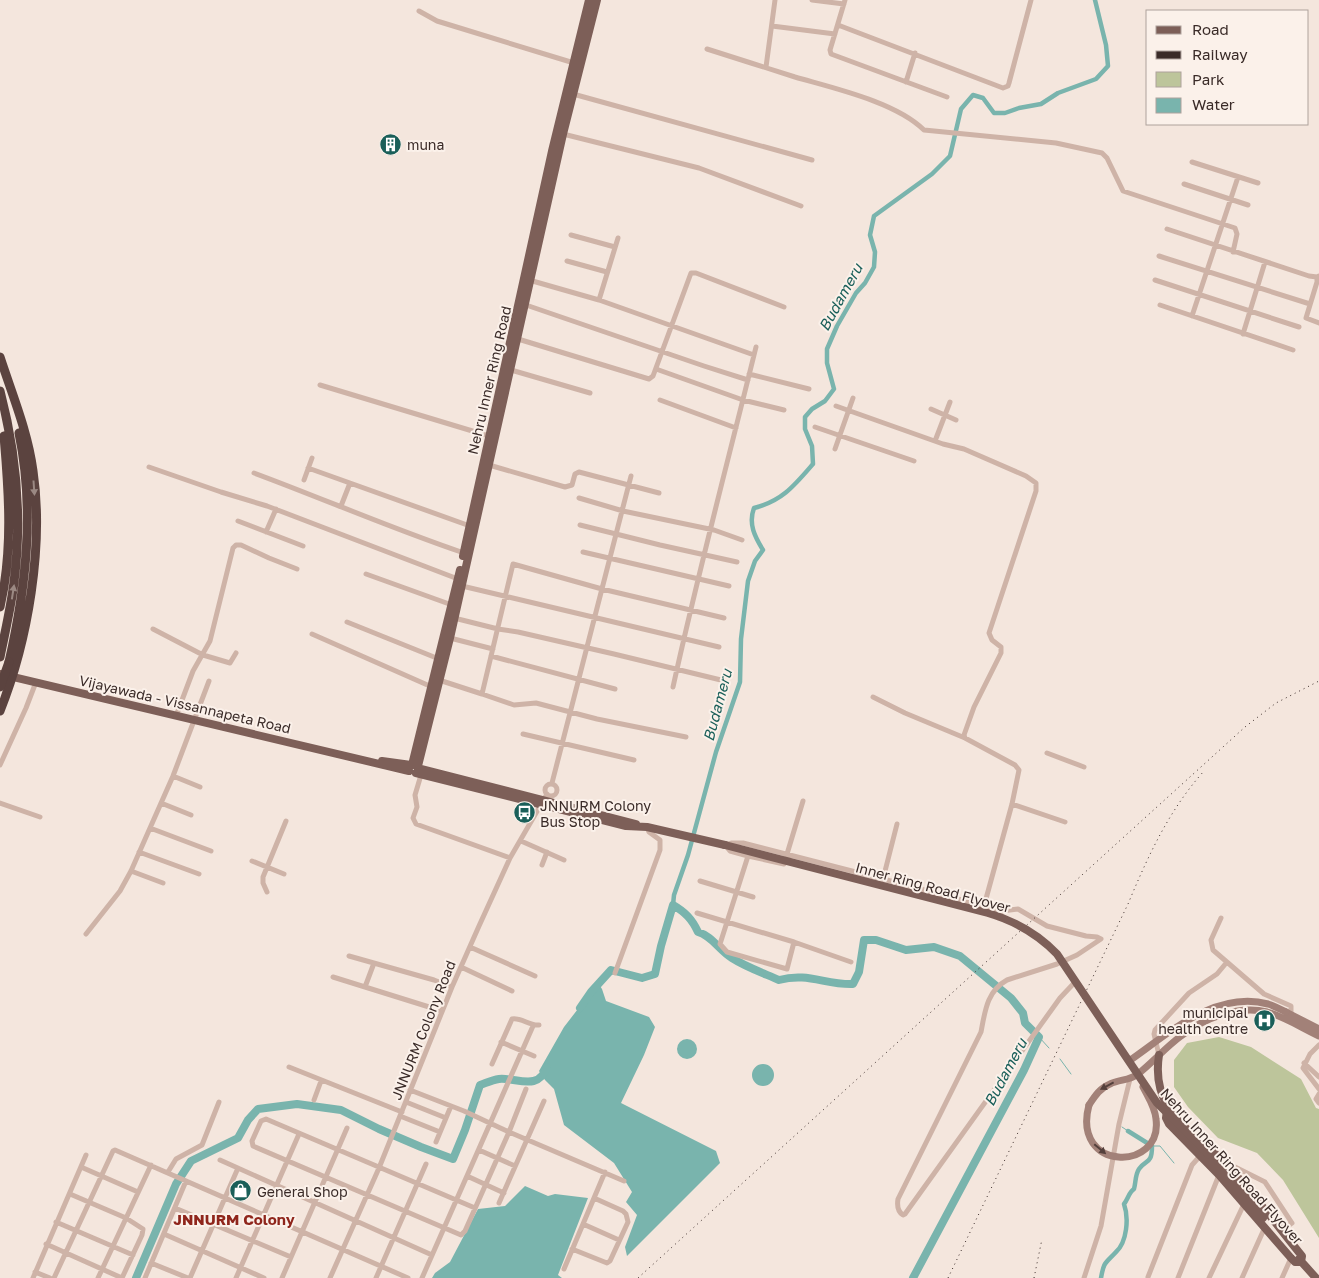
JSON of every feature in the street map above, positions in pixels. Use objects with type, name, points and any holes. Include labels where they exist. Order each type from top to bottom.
[{"type":"highway","points":[[0,356],[21,442],[27,507],[28,545],[18,620],[9,662],[0,687]]},
{"type":"highway","points":[[0,356],[24,431],[33,470],[35,501],[35,532],[30,590],[22,640],[14,676],[0,711]]},
{"type":"highway","points":[[0,391],[15,474],[17,544],[14,581],[0,657]]},
{"type":"highway","points":[[0,407],[7,471],[9,529],[6,576],[0,607]]},
{"type":"main road","name":"Nehru Inner Ring Road","points":[[417,768],[416,750],[452,605],[460,582],[464,553],[489,436],[528,280],[589,0]]},
{"type":"main road","points":[[597,0],[528,280],[526,305],[460,582],[450,638],[417,768],[544,800],[626,826],[648,827]]},
{"type":"main road","name":"Vijayawada - Vissannapeta Road","points":[[0,674],[365,760],[417,768]]},
{"type":"main road","points":[[398,762],[406,759],[416,750]]},
{"type":"main road","name":"Vijayawada - Vissannapeta Road","points":[[365,760],[398,762],[417,768]]},
{"type":"main road","name":"Inner Ring Road Flyover","points":[[648,827],[726,845],[1003,918],[1027,928],[1048,944],[1076,982],[1129,1063]]},
{"type":"main road","points":[[1159,1055],[1158,1082],[1168,1106],[1175,1116],[1223,1161],[1302,1256],[1301,1262]]},
{"type":"main road","name":"Nehru Inner Ring Road Flyover","points":[[1129,1063],[1157,1103],[1208,1154],[1293,1256]]},
{"type":"main road","points":[[1168,1106],[1166,1118],[1169,1124],[1293,1256],[1295,1262],[1301,1262],[1316,1278]]},
{"type":"street","points":[[766,67],[775,0]]},
{"type":"street","points":[[812,0],[844,2],[830,50],[832,55],[947,97]]},
{"type":"street","points":[[838,25],[999,88],[1006,88],[1009,83],[1031,0]]},
{"type":"street","points":[[419,11],[437,21],[574,63]]},
{"type":"street","points":[[772,26],[835,34]]},
{"type":"street","points":[[707,49],[859,96],[893,109],[915,121],[924,130],[1056,143],[1102,153],[1107,158],[1123,191],[1222,223],[1237,230],[1233,252]]},
{"type":"street","points":[[906,82],[915,54]]},
{"type":"street","points":[[573,94],[812,160]]},
{"type":"street","points":[[563,134],[699,168],[801,206]]},
{"type":"street","points":[[1192,162],[1258,183]]},
{"type":"street","points":[[1192,316],[1238,177]]},
{"type":"street","points":[[1184,184],[1248,205]]},
{"type":"street","points":[[1167,229],[1233,252],[1318,277],[1306,318],[1319,323]]},
{"type":"street","points":[[571,235],[615,247]]},
{"type":"street","points":[[599,300],[618,238]]},
{"type":"street","points":[[1159,256],[1310,304]]},
{"type":"street","points":[[567,261],[607,272]]},
{"type":"street","points":[[1243,334],[1265,262]]},
{"type":"street","points":[[518,339],[646,379],[651,378],[656,369],[690,275],[693,273],[760,296],[784,307]]},
{"type":"street","points":[[528,280],[599,300],[754,354]]},
{"type":"street","points":[[1155,280],[1299,327]]},
{"type":"street","points":[[526,305],[704,366],[809,389]]},
{"type":"street","points":[[1160,306],[1293,350]]},
{"type":"street","points":[[673,687],[690,608],[705,555],[756,347]]},
{"type":"street","points":[[656,369],[743,400],[784,410]]},
{"type":"street","points":[[511,370],[590,393]]},
{"type":"street","points":[[320,385],[489,436]]},
{"type":"street","points":[[835,449],[853,398]]},
{"type":"street","points":[[660,400],[736,428]]},
{"type":"street","points":[[935,441],[950,402]]},
{"type":"street","points":[[836,406],[935,441],[964,449],[1026,476],[1033,480],[1037,487],[990,633],[992,640],[1002,647],[1001,653],[974,707],[965,738]]},
{"type":"street","points":[[931,409],[956,420]]},
{"type":"street","points":[[815,427],[914,461]]},
{"type":"street","points":[[304,480],[312,458]]},
{"type":"street","points":[[489,465],[566,487],[572,485],[575,474],[579,472],[660,493]]},
{"type":"street","points":[[149,467],[276,509],[460,582],[506,596],[719,648]]},
{"type":"street","points":[[308,468],[470,526]]},
{"type":"street","points":[[254,473],[383,524],[464,553]]},
{"type":"street","points":[[544,800],[546,787],[552,783],[631,476]]},
{"type":"street","points":[[341,506],[350,483]]},
{"type":"street","points":[[579,498],[623,511],[711,530],[742,540]]},
{"type":"street","points":[[266,532],[276,509]]},
{"type":"street","points":[[238,521],[303,546]]},
{"type":"street","points":[[580,525],[736,562]]},
{"type":"street","points":[[176,716],[193,671],[210,641],[233,548],[236,545],[241,545],[297,569]]},
{"type":"street","points":[[584,552],[729,586]]},
{"type":"street","points":[[482,694],[514,564],[602,589],[690,608],[724,618]]},
{"type":"street","points":[[366,574],[452,605]]},
{"type":"street","points":[[454,618],[725,681]]},
{"type":"street","points":[[347,622],[439,659]]},
{"type":"street","points":[[153,629],[203,655],[230,663],[236,653]]},
{"type":"street","points":[[312,634],[432,687]]},
{"type":"street","points":[[450,638],[493,649]]},
{"type":"street","points":[[491,656],[615,689]]},
{"type":"street","points":[[439,680],[514,705],[536,703],[570,713],[686,737]]},
{"type":"street","points":[[86,934],[120,891],[131,871],[173,776],[209,681]]},
{"type":"street","points":[[0,765],[36,682]]},
{"type":"street","points":[[873,697],[905,713],[965,738],[1018,768],[1012,804],[984,906]]},
{"type":"street","points":[[523,734],[634,760]]},
{"type":"street","points":[[1047,753],[1084,767]]},
{"type":"street","points":[[417,768],[415,795],[418,804],[413,818],[416,824],[510,858]]},
{"type":"street","points":[[173,776],[200,787]]},
{"type":"street","points":[[544,800],[557,793],[557,787],[552,783]]},
{"type":"street","name":"JNNURM Colony Road","points":[[331,1278],[379,1168],[452,987],[510,858],[544,800]]},
{"type":"street","points":[[803,801],[786,854],[784,864],[730,851],[726,845],[732,842],[744,843],[786,854],[882,879],[984,906],[1002,912],[1018,909],[1047,926],[1101,939],[1064,961],[1014,977],[999,984],[993,991],[987,1002],[981,1032],[898,1199],[897,1208],[903,1215],[1060,998],[1076,982]]},
{"type":"street","points":[[0,803],[40,817]]},
{"type":"street","points":[[161,803],[191,815]]},
{"type":"street","points":[[1012,804],[1065,822]]},
{"type":"street","points":[[267,892],[262,881],[286,822]]},
{"type":"street","points":[[882,879],[897,824]]},
{"type":"street","points":[[615,973],[660,850],[660,840],[648,832],[648,827]]},
{"type":"street","points":[[150,828],[211,851]]},
{"type":"street","points":[[521,842],[564,860]]},
{"type":"street","points":[[139,852],[199,874]]},
{"type":"street","points":[[542,865],[546,852]]},
{"type":"street","points":[[748,856],[720,944],[727,952],[787,969],[794,942]]},
{"type":"street","points":[[252,861],[284,874]]},
{"type":"street","points":[[131,871],[163,883]]},
{"type":"street","points":[[700,881],[753,897]]},
{"type":"street","points":[[697,913],[794,942],[851,962]]},
{"type":"street","points":[[1221,918],[1211,940],[1213,950],[1264,994],[1290,1006],[1288,1014]]},
{"type":"street","points":[[470,947],[535,976]]},
{"type":"street","points":[[349,956],[434,980],[452,987]]},
{"type":"street","points":[[1159,1055],[1154,1034],[1155,1030],[1189,993],[1216,974],[1227,962]]},
{"type":"street","points":[[365,987],[374,963]]},
{"type":"street","points":[[461,967],[512,991]]},
{"type":"street","points":[[333,977],[442,1011]]},
{"type":"street","points":[[1319,1029],[1270,1004],[1254,1002],[1222,1004],[1206,1010],[1181,1025],[1129,1063],[1150,1101],[1157,1120],[1154,1135],[1147,1147],[1138,1154],[1121,1158],[1111,1156],[1100,1150],[1092,1142],[1087,1129],[1087,1116],[1089,1105],[1096,1095],[1110,1083],[1130,1079],[1159,1055],[1191,1028],[1206,1020],[1235,1012],[1266,1012],[1286,1019],[1319,1036]]},
{"type":"street","points":[[422,1278],[506,1086],[536,1025],[512,1018],[492,1064]]},
{"type":"street","points":[[501,1042],[534,1056]]},
{"type":"street","points":[[1319,1045],[1304,1063],[1303,1070],[1319,1089]]},
{"type":"street","points":[[1304,1063],[1319,1078]]},
{"type":"street","points":[[289,1067],[440,1132]]},
{"type":"street","points":[[1084,1278],[1101,1226],[1119,1124],[1130,1079]]},
{"type":"street","points":[[314,1100],[322,1081]]},
{"type":"street","points":[[475,1208],[264,1119],[260,1123],[252,1141],[253,1146],[458,1235],[463,1234],[475,1208],[486,1184],[509,1132],[526,1089]]},
{"type":"street","points":[[410,1090],[464,1110],[490,1124],[624,1181]]},
{"type":"street","points":[[1319,1094],[1316,1099],[1319,1103]]},
{"type":"street","points":[[499,1203],[544,1101]]},
{"type":"street","points":[[168,1172],[176,1159],[200,1148],[219,1102]]},
{"type":"street","points":[[406,1102],[446,1118]]},
{"type":"street","points":[[436,1142],[451,1106]]},
{"type":"street","points":[[282,1278],[347,1128]]},
{"type":"street","points":[[236,1278],[299,1134]]},
{"type":"street","points":[[54,1278],[112,1151],[116,1150],[408,1278]]},
{"type":"street","points":[[479,1150],[516,1166]]},
{"type":"street","points":[[33,1278],[46,1244],[86,1155]]},
{"type":"street","points":[[1147,1278],[1192,1165],[1200,1156]]},
{"type":"street","points":[[220,1160],[432,1255]]},
{"type":"street","points":[[1223,1161],[1265,1182],[1292,1223],[1281,1231]]},
{"type":"street","points":[[376,1278],[426,1164]]},
{"type":"street","points":[[98,1278],[151,1165]]},
{"type":"street","points":[[81,1167],[138,1192]]},
{"type":"street","points":[[152,1263],[189,1278],[238,1168]]},
{"type":"street","points":[[564,1269],[605,1172]]},
{"type":"street","points":[[1178,1278],[1218,1175]]},
{"type":"street","points":[[467,1176],[504,1192]]},
{"type":"street","points":[[145,1278],[175,1208],[184,1180]]},
{"type":"street","points":[[46,1244],[122,1278],[142,1235],[143,1228],[126,1218],[70,1194]]},
{"type":"street","points":[[572,1249],[607,1263],[610,1261],[628,1222],[626,1214],[594,1198]]},
{"type":"street","points":[[1209,1278],[1244,1204]]},
{"type":"street","points":[[175,1208],[291,1257]]},
{"type":"street","points":[[56,1222],[133,1255]]},
{"type":"street","points":[[583,1224],[619,1240]]},
{"type":"street","points":[[1242,1278],[1265,1227]]},
{"type":"street","points":[[164,1234],[264,1278]]},
{"type":"street","points":[[1282,1278],[1293,1256]]},
{"type":"street","points":[[35,1272],[50,1278]]},
{"type":"green space","points":[[1219,1037],[1251,1047],[1301,1079],[1316,1108],[1319,1109],[1319,1238],[1283,1180],[1257,1153],[1218,1138],[1188,1107],[1174,1087],[1174,1060],[1187,1043]]},
{"type":"water","points":[[598,983],[606,1001],[649,1017],[655,1027],[621,1103],[716,1151],[720,1163],[627,1256],[625,1247],[637,1215],[626,1202],[632,1192],[614,1163],[564,1125],[554,1089],[539,1071],[564,1027]]},
{"type":"water","points":[[687,1039],[694,1042],[697,1049],[694,1056],[687,1059],[680,1056],[677,1049],[680,1042]]},
{"type":"water","points":[[763,1064],[771,1067],[774,1075],[771,1083],[763,1086],[755,1083],[752,1075],[755,1067]]},
{"type":"water","points":[[525,1186],[548,1196],[555,1194],[588,1198],[558,1275],[562,1278],[432,1278],[435,1273],[450,1262],[478,1209],[505,1206]]},
{"type":"waterway","name":"Budameru","points":[[673,905],[674,895],[688,855],[716,752],[740,682],[741,639],[748,581],[755,561],[763,550],[755,535],[752,525],[752,514],[754,508],[764,505],[787,492],[813,464],[812,446],[805,429],[805,417],[812,409],[825,401],[834,389],[827,363],[827,349],[837,326],[874,267],[875,252],[870,235],[874,216],[932,174],[950,156],[961,109],[973,95],[983,98],[994,113],[1005,113],[1041,104],[1058,93],[1096,79],[1108,66],[1106,45],[1095,0]]},
{"type":"waterway","name":"Budameru","points":[[580,1008],[591,992],[611,970],[642,978],[655,974],[673,905],[688,916],[698,932],[707,937],[727,955],[779,980],[799,977],[853,984],[859,972],[864,940],[876,940],[906,950],[934,947],[960,956],[1011,998],[1023,1013],[1025,1023],[1039,1037],[1024,1070],[913,1278]]},
{"type":"waterway","points":[[1039,1037],[1049,1048]]},
{"type":"waterway","points":[[1060,1059],[1071,1074]]},
{"type":"waterway","points":[[136,1278],[176,1184],[191,1161],[238,1138],[248,1120],[258,1109],[297,1104],[341,1110],[379,1129],[453,1159],[480,1085],[499,1079],[532,1081],[543,1075],[547,1067]]},
{"type":"waterway","points":[[1122,1127],[1128,1131]]},
{"type":"waterway","points":[[1101,1278],[1106,1263],[1123,1242],[1127,1223],[1124,1204],[1134,1189],[1138,1171],[1150,1159],[1152,1152],[1152,1146],[1128,1131]]},
{"type":"waterway","points":[[1152,1146],[1160,1146],[1174,1163]]},
{"type":"railway","points":[[638,1278],[1245,727],[1276,703],[1319,681]]},
{"type":"railway","points":[[948,1278],[1160,834],[1180,801],[1204,771]]},
{"type":"railway","points":[[1034,1278],[1042,1239]]},
{"type":"place","name":"muna","points":[[391,144]]},
{"type":"place","name":"JNNURM Colony Bus Stop","points":[[524,813]]},
{"type":"place","name":"municipal health centre","points":[[1264,1020]]},
{"type":"place","name":"General Shop","points":[[241,1191]]},
{"type":"district","name":"JNNURM Colony","points":[[234,1219]]}]
